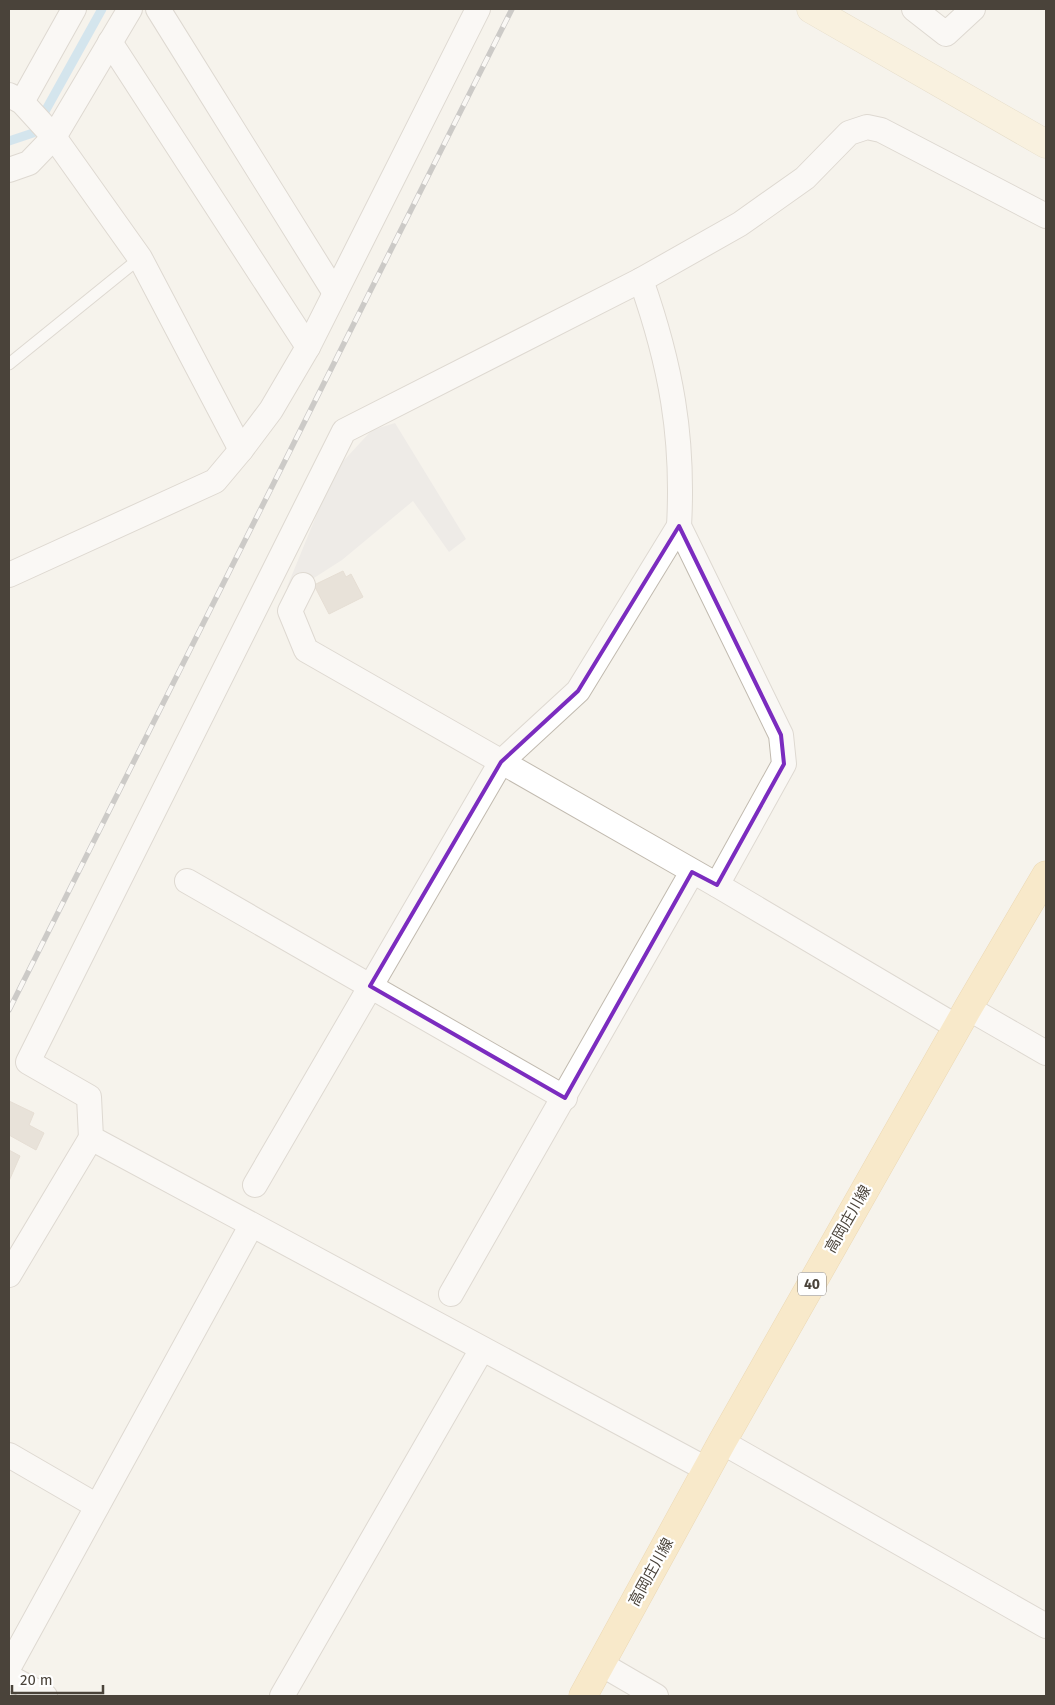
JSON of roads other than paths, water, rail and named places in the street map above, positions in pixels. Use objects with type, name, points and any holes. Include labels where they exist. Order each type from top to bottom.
[{"type":"main road","name":"高岡庄川線","points":[[583,1696],[722,1442],[962,1018],[1046,875]]},
{"type":"street","points":[[74,9],[19,101],[53,136],[140,258],[242,450]]},
{"type":"street","points":[[9,170],[29,163],[53,136],[130,9]]},
{"type":"street","points":[[158,9],[335,294]]},
{"type":"street","points":[[9,575],[215,482],[242,450],[271,410],[308,347],[478,9]]},
{"type":"street","points":[[811,9],[1046,144]]},
{"type":"street","points":[[914,9],[946,34],[973,9]]},
{"type":"street","points":[[110,42],[308,347]]},
{"type":"street","points":[[9,1275],[91,1138],[89,1096],[28,1062],[344,431],[641,280],[740,224],[805,178],[849,133],[867,127],[881,130],[1046,216]]},
{"type":"street","points":[[255,1184],[501,762],[578,691],[679,526],[681,495],[677,413],[660,334],[641,280]]},
{"type":"street","points":[[679,526],[780,735],[782,745],[784,764],[717,886]]},
{"type":"street","points":[[304,585],[290,611],[306,650],[717,886],[962,1018],[1046,1053]]},
{"type":"street","points":[[451,1294],[565,1098],[692,872]]},
{"type":"street","points":[[187,881],[565,1098]]},
{"type":"street","points":[[91,1138],[251,1226],[708,1470]]},
{"type":"street","points":[[9,1667],[251,1226]]},
{"type":"street","points":[[282,1696],[482,1349]]},
{"type":"street","points":[[722,1442],[1046,1626]]},
{"type":"street","points":[[9,1455],[97,1506]]},
{"type":"street","points":[[601,1664],[656,1696]]},
{"type":"street","points":[[9,1677],[45,1696]]},
{"type":"lane","points":[[9,364],[140,258]]},
{"type":"waterway","points":[[9,141],[33,133],[102,9]]},
{"type":"railway","points":[[9,1010],[512,9]]}]
